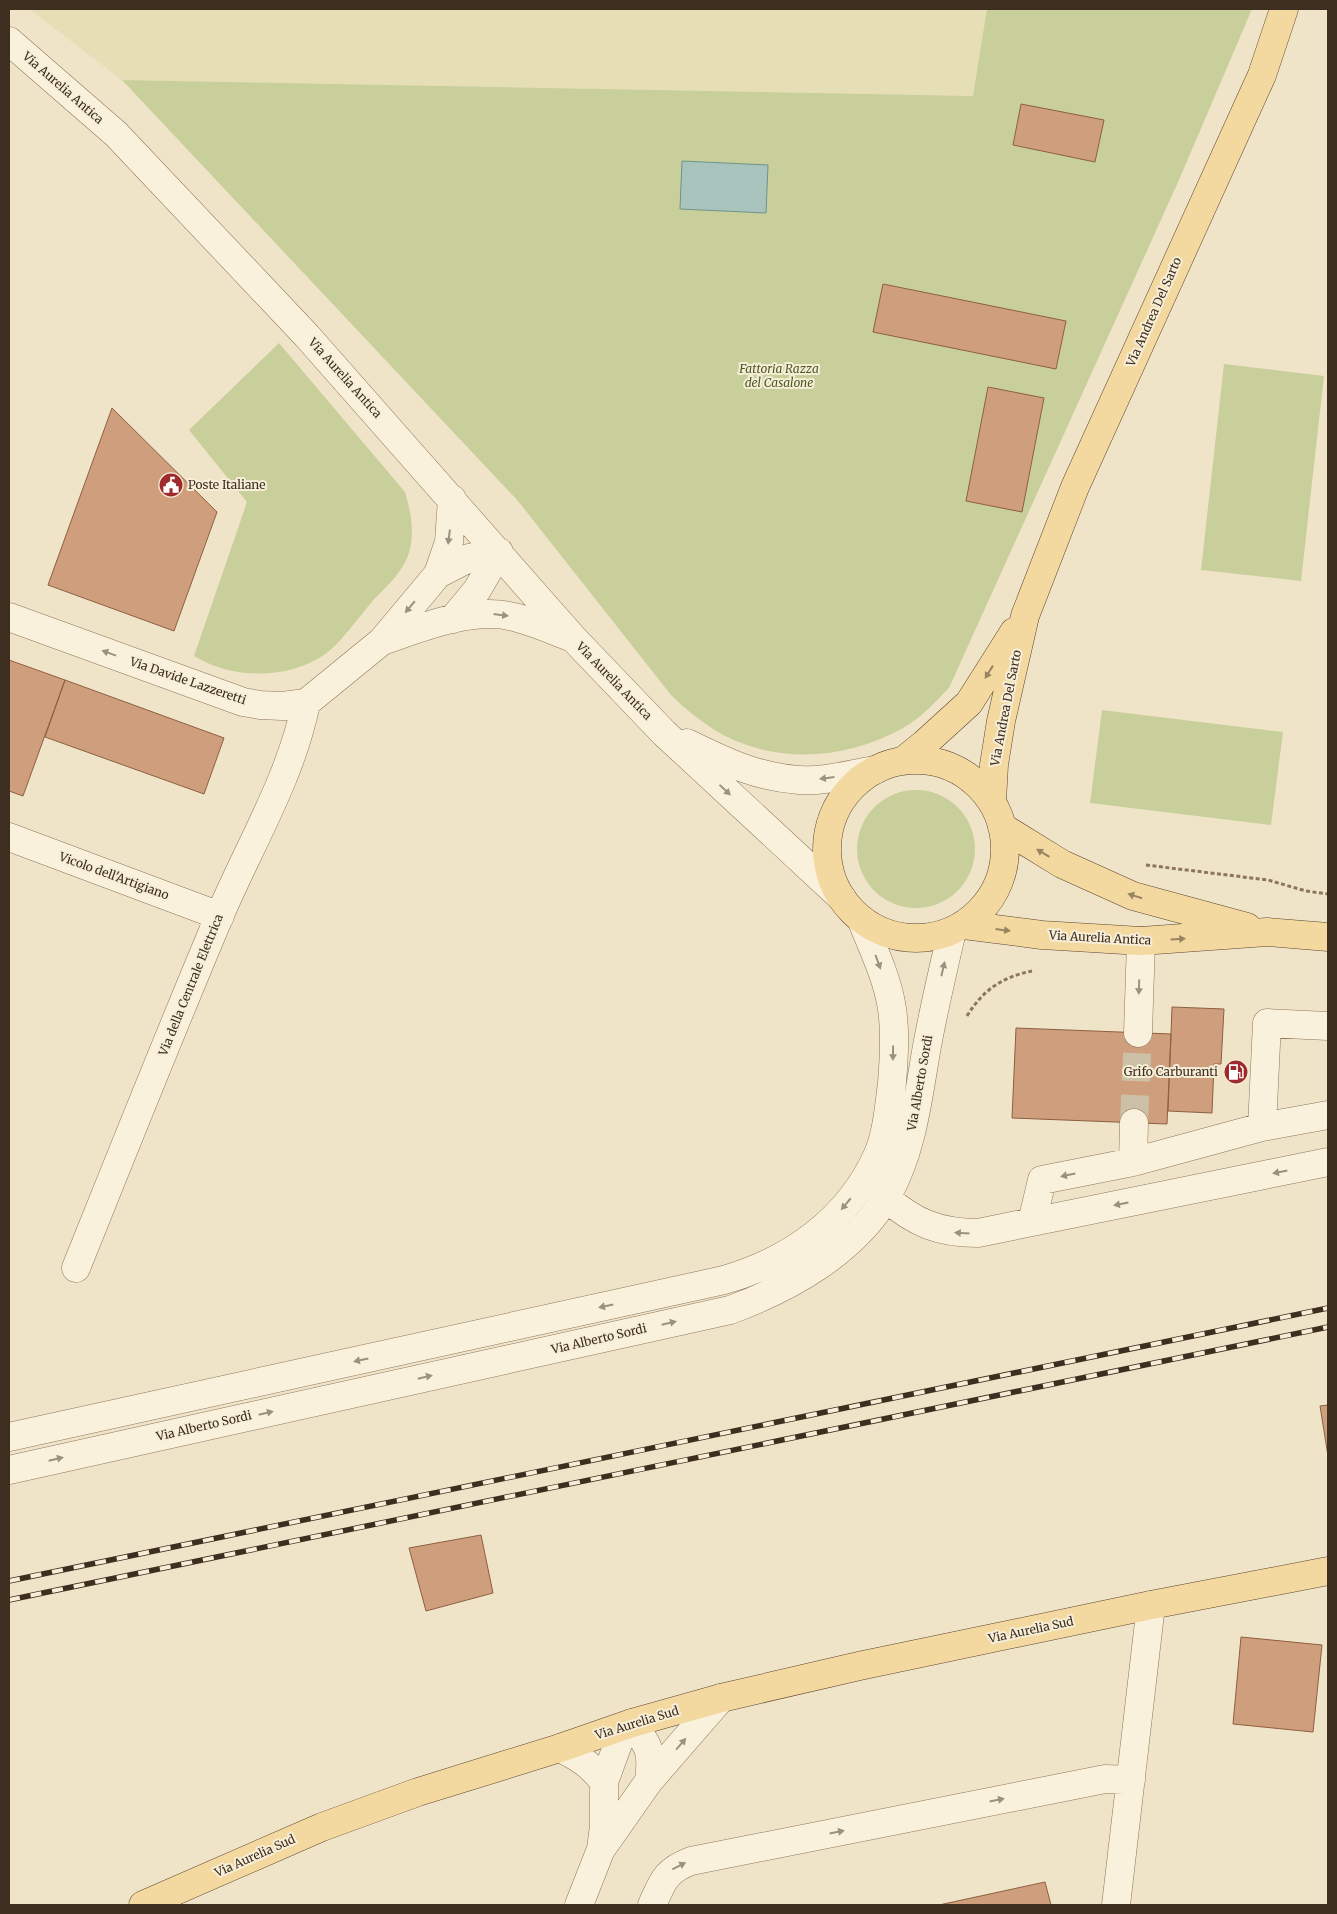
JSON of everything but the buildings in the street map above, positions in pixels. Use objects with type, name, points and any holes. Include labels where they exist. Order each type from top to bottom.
[{"type":"main road","name":"Via Andrea Del Sarto","points":[[992,801],[994,765],[1001,721],[1024,616],[1075,487],[1262,75],[1284,9]]},
{"type":"main road","name":"Via Andrea Del Sarto","points":[[903,761],[970,703],[1024,616]]},
{"type":"main road","name":"Via Aurelia Antica","points":[[958,928],[985,906],[999,882],[1005,855],[1005,841],[992,801],[972,779],[946,765],[932,761],[903,761],[875,770],[863,777],[844,796],[837,808],[828,833],[827,860],[830,874],[842,898],[854,914],[878,930],[906,938],[924,938],[958,928],[1141,941],[1267,932],[1328,937]]},
{"type":"main road","name":"Via Aurelia Antica","points":[[1002,827],[1062,864],[1133,896],[1267,932]]},
{"type":"main road","name":"Via Aurelia Sud","points":[[143,1905],[322,1827],[418,1792],[560,1748],[632,1723],[721,1698],[859,1666],[1151,1605],[1328,1571]]},
{"type":"street","name":"Via Aurelia Antica","points":[[9,41],[116,134],[307,336],[574,639],[664,733],[842,898]]},
{"type":"street","points":[[306,703],[382,640],[438,574],[449,542],[452,499]]},
{"type":"street","points":[[438,574],[469,558],[499,552]]},
{"type":"street","points":[[453,619],[478,590],[499,552]]},
{"type":"street","points":[[382,640],[453,619],[489,613],[514,616],[574,639]]},
{"type":"street","name":"Via Davide Lazzeretti","points":[[9,617],[244,702],[282,706],[306,703]]},
{"type":"street","name":"Via della Centrale Elettrica","points":[[76,1268],[220,916],[292,757],[301,729],[306,703]]},
{"type":"street","name":"Via Aurelia Antica","points":[[664,733],[740,768],[771,776],[800,780],[829,778],[875,770]]},
{"type":"street","name":"Vicolo dell'Artigiano","points":[[9,837],[220,916]]},
{"type":"street","points":[[9,1437],[724,1280],[752,1272],[804,1244],[827,1225],[847,1203],[864,1179],[878,1153],[889,1110],[893,1068],[892,1004],[862,920]]},
{"type":"street","name":"Via Alberto Sordi","points":[[9,1470],[730,1310],[777,1291],[820,1265],[858,1231],[886,1198],[895,1180],[911,1134],[934,1007],[958,928]]},
{"type":"street","points":[[1138,1033],[1141,941]]},
{"type":"street","points":[[1262,1127],[1267,1023],[1328,1026]]},
{"type":"street","points":[[1032,1222],[1042,1180],[1133,1162],[1262,1127],[1328,1115]]},
{"type":"street","points":[[1133,1162],[1134,1123]]},
{"type":"street","points":[[886,1198],[922,1224],[943,1231],[978,1233],[1328,1162]]},
{"type":"street","points":[[1116,1905],[1151,1605]]},
{"type":"street","points":[[601,1849],[649,1781],[721,1698]]},
{"type":"street","points":[[580,1905],[601,1849],[604,1826],[604,1782],[619,1741],[632,1723],[649,1748],[651,1763],[649,1781]]},
{"type":"street","points":[[560,1748],[583,1759],[604,1782]]},
{"type":"street","points":[[652,1905],[670,1871],[691,1861],[1104,1779],[1131,1780]]},
{"type":"path","points":[[1143,865],[1268,880],[1306,891],[1328,894]]},
{"type":"path","points":[[967,1016],[992,986],[1004,979],[1032,971]]},
{"type":"shaded area","points":[[29,9],[987,9],[974,96],[122,80]]},
{"type":"green space","name":"Fattoria Razza del Casalone","points":[[987,9],[1252,9],[1179,180],[949,688],[927,710],[903,728],[881,739],[833,752],[783,753],[759,749],[735,741],[707,725],[671,695],[518,501],[122,80],[973,96]]},
{"type":"green space","points":[[279,343],[405,492],[410,510],[412,539],[407,557],[400,571],[333,648],[316,660],[303,666],[275,673],[246,673],[215,666],[194,656],[247,502],[189,430]]},
{"type":"green space","points":[[1224,364],[1324,376],[1301,581],[1201,570]]},
{"type":"green space","points":[[1102,710],[1283,732],[1271,825],[1090,803]]},
{"type":"green space","points":[[916,790],[939,794],[958,807],[971,826],[975,849],[971,872],[958,891],[939,904],[916,908],[893,904],[874,891],[861,872],[857,849],[861,826],[874,807],[893,794]]},
{"type":"water","points":[[682,161],[768,165],[766,213],[680,209]]},
{"type":"tunnel","points":[[1134,1123],[1138,1033]]},
{"type":"railway","points":[[9,1581],[1328,1308]]},
{"type":"railway","points":[[9,1600],[1328,1327]]},
{"type":"place","name":"Poste Italiane","points":[[171,485]]},
{"type":"place","name":"Grifo Carburanti","points":[[1236,1072]]}]
